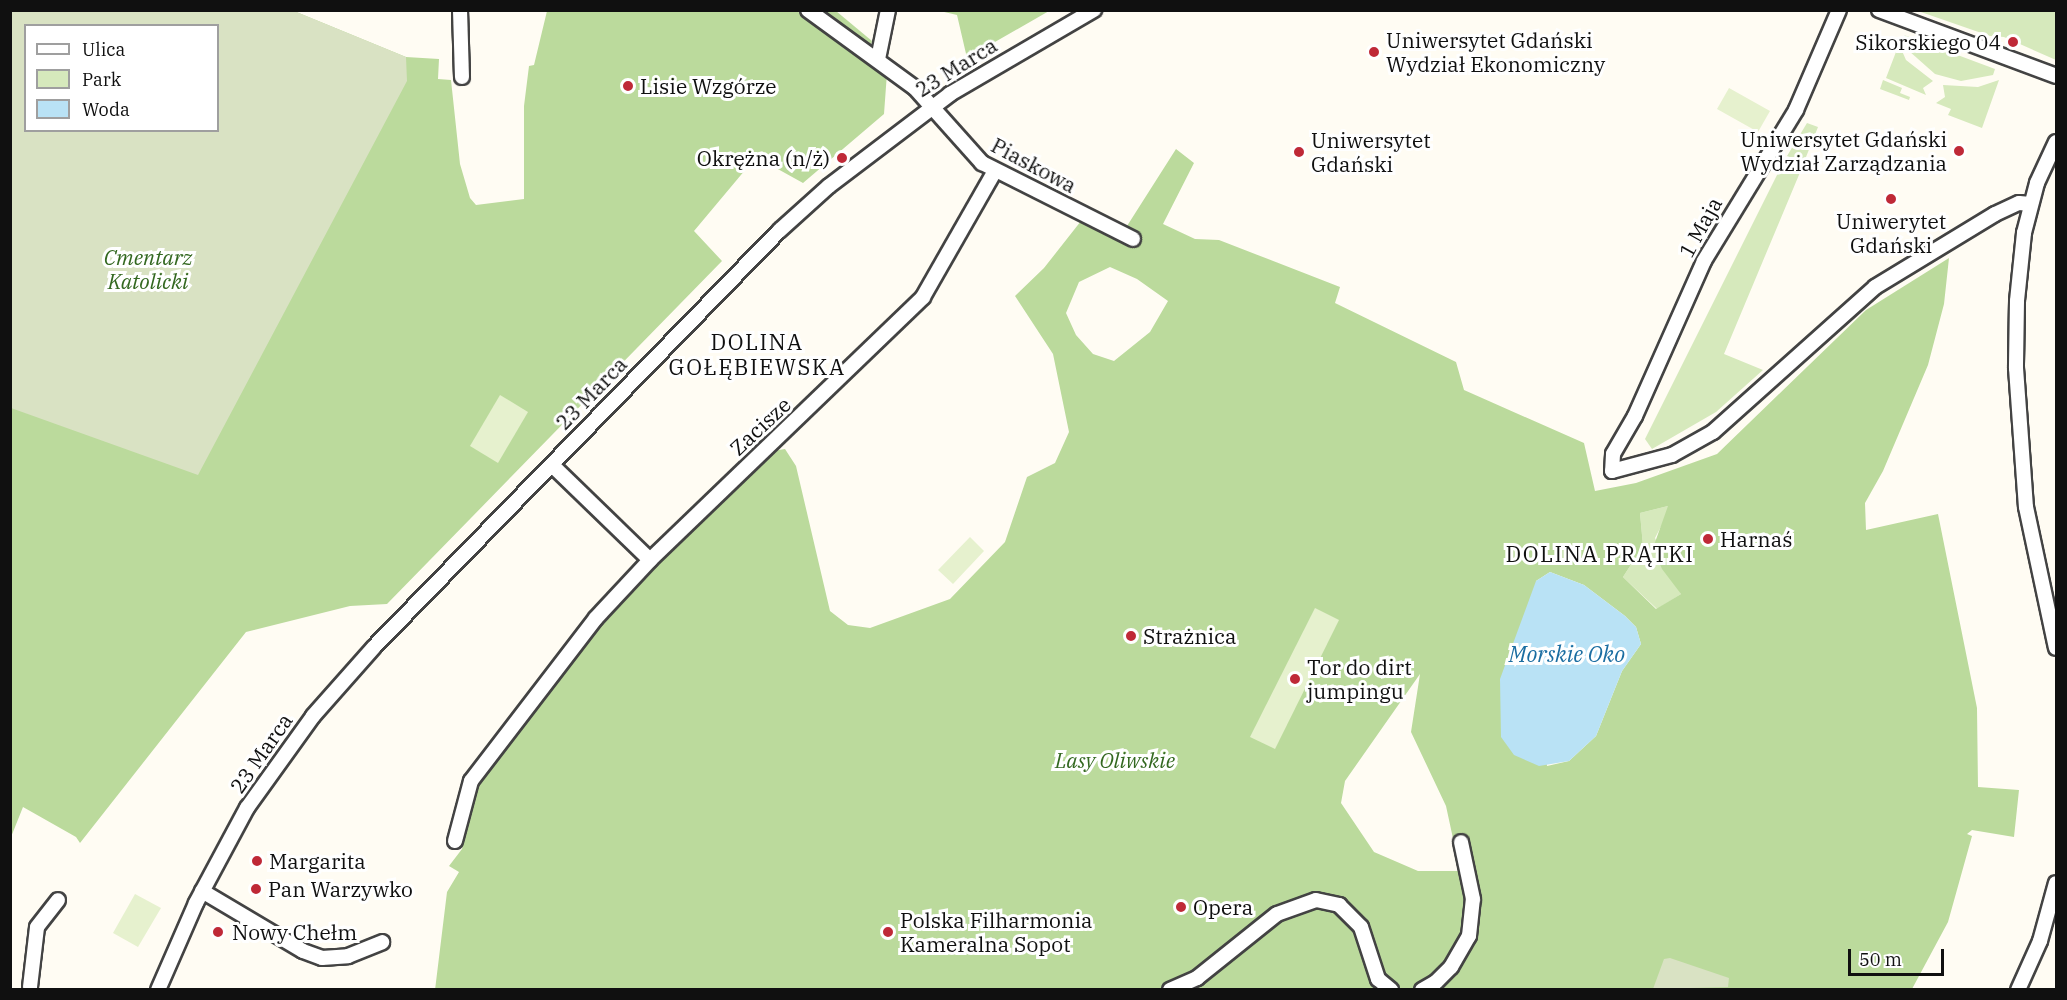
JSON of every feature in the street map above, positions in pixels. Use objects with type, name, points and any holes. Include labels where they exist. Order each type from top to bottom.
[{"type":"street","points":[[460,10],[462,77]]},
{"type":"street","name":"Piaskowa","points":[[808,10],[878,58],[915,88],[972,154],[995,171],[1133,239]]},
{"type":"street","points":[[878,58],[888,10]]},
{"type":"street","name":"23 Marca","points":[[158,990],[202,891],[247,808],[328,698],[779,231],[852,167],[931,108],[1094,10]]},
{"type":"street","name":"1 Maja","points":[[1839,10],[1796,110],[1704,261],[1635,416],[1613,454],[1612,471],[1672,455],[1713,432],[1875,287],[1995,214],[2019,203],[2031,204]]},
{"type":"street","points":[[1879,10],[2056,76]]},
{"type":"street","points":[[2056,142],[2031,204],[2017,301],[2018,415],[2026,507],[2056,648]]},
{"type":"street","name":"Zacisze","points":[[455,841],[471,781],[596,618],[650,560],[923,297],[995,171]]},
{"type":"street","points":[[552,465],[650,560]]},
{"type":"street","points":[[1422,990],[1436,982],[1451,967],[1469,936],[1473,899],[1461,842]]},
{"type":"street","points":[[2018,990],[2040,941],[2056,883]]},
{"type":"street","points":[[202,891],[303,951],[322,958],[348,956],[382,942]]},
{"type":"street","points":[[32,989],[37,927],[58,900]]},
{"type":"street","points":[[1170,990],[1197,978],[1277,914],[1316,900],[1339,905],[1361,927],[1378,979],[1391,990]]},
{"type":"green space","name":"Cmentarz Katolicki","points":[[11,10],[294,11],[406,57],[407,81],[198,475],[11,408]]},
{"type":"green space","points":[[1049,10],[967,58],[957,15],[940,11]]},
{"type":"green space","points":[[11,11],[294,11],[406,57],[439,59],[438,79],[451,80],[460,164],[470,198],[476,205],[524,199],[524,106],[529,66],[534,65],[547,11],[797,11],[887,73],[884,114],[803,183],[756,157],[694,231],[722,261],[387,604],[350,606],[246,632],[80,843],[76,837],[23,807],[11,837]]},
{"type":"green space","points":[[820,11],[836,11],[872,41],[871,45]]},
{"type":"green space","points":[[1918,11],[2056,11],[2056,60],[2004,37],[1990,36]]},
{"type":"green space","points":[[1904,35],[1995,69],[1993,75],[1961,81],[1935,74],[1909,51]]},
{"type":"green space","points":[[1899,44],[1906,60],[1933,81],[1923,88],[1926,95],[1886,78]]},
{"type":"green space","points":[[1883,80],[1902,88],[1900,93],[1910,97],[1909,100],[1880,89]]},
{"type":"green space","points":[[1999,80],[1982,128],[1948,115],[1951,109],[1936,103],[1945,97],[1943,85],[1978,87]]},
{"type":"green space","points":[[1729,88],[1770,111],[1758,132],[1717,109]]},
{"type":"green space","points":[[1807,123],[1818,127],[1804,162],[1787,156]]},
{"type":"green space","name":"Lasy Oliwskie","points":[[1176,149],[1194,163],[1163,224],[1195,239],[1219,240],[1340,287],[1335,303],[1456,362],[1464,390],[1584,443],[1595,491],[1636,483],[1717,454],[1866,310],[1949,258],[1944,304],[1928,365],[1883,471],[1865,503],[1866,530],[1938,514],[1977,708],[1978,787],[2019,790],[2014,837],[1972,830],[1967,834],[1972,836],[1948,922],[1912,989],[435,990],[447,892],[459,872],[449,866],[462,849],[478,785],[600,621],[773,451],[785,449],[796,466],[830,611],[848,625],[870,628],[950,599],[1005,542],[1027,477],[1055,463],[1069,432],[1053,354],[1015,296],[1044,268],[1081,221],[1120,237]],"holes":[[[1110,267],[1137,279],[1168,301],[1150,332],[1114,361],[1093,354],[1076,335],[1066,313],[1079,282]],[[1668,506],[1653,548],[1662,569],[1681,594],[1656,609],[1623,577],[1643,546],[1640,513]],[[1550,572],[1584,585],[1636,627],[1641,644],[1622,671],[1596,736],[1569,761],[1547,766],[1536,581]],[[1420,674],[1411,732],[1446,806],[1460,871],[1418,871],[1374,852],[1341,803],[1345,781]]]},
{"type":"green space","points":[[1783,163],[1801,170],[1724,354],[1763,370],[1716,412],[1652,449],[1645,439]]},
{"type":"green space","points":[[500,395],[528,412],[498,463],[470,446]]},
{"type":"green space","points":[[1668,506],[1669,511],[1655,538],[1681,594],[1657,609],[1623,577],[1643,546],[1640,513]]},
{"type":"green space","points":[[970,537],[984,551],[953,584],[938,570]]},
{"type":"green space","name":"Tor do dirt jumpingu","points":[[1315,608],[1339,620],[1275,749],[1250,737]]},
{"type":"green space","points":[[135,894],[161,908],[138,947],[113,933]]},
{"type":"green space","points":[[1670,958],[1729,978],[1728,987],[1653,989],[1664,959]]},
{"type":"water","name":"Morskie Oko","points":[[1550,572],[1584,585],[1625,616],[1636,627],[1641,644],[1622,671],[1596,736],[1569,761],[1539,766],[1514,755],[1501,737],[1500,679],[1536,581]]},
{"type":"place","name":"Sikorskiego 04","points":[[2013,42]]},
{"type":"place","name":"Uniwersytet Gdański Wydział Ekonomiczny","points":[[1374,52]]},
{"type":"place","name":"Lisie Wzgórze","points":[[628,86]]},
{"type":"place","name":"Uniwersytet Gdański Wydział Zarządzania","points":[[1959,151]]},
{"type":"place","name":"Uniwersytet Gdański","points":[[1299,152]]},
{"type":"place","name":"Okrężna (n/ż)","points":[[842,158]]},
{"type":"place","name":"Uniwerytet Gdański","points":[[1891,199]]},
{"type":"place","name":"Harnaś","points":[[1708,539]]},
{"type":"place","name":"Strażnica","points":[[1131,636]]},
{"type":"place","name":"Tor do dirt jumpingu","points":[[1295,679]]},
{"type":"place","name":"Margarita","points":[[257,861]]},
{"type":"place","name":"Pan Warzywko","points":[[256,889]]},
{"type":"place","name":"Opera","points":[[1181,907]]},
{"type":"place","name":"Nowy Chełm","points":[[218,932]]},
{"type":"place","name":"Polska Filharmonia Kameralna Sopot","points":[[888,932]]},
{"type":"district","name":"DOLINA GOŁĘBIEWSKA","points":[[757,354]]},
{"type":"district","name":"DOLINA PRĄTKI","points":[[1600,554]]}]
